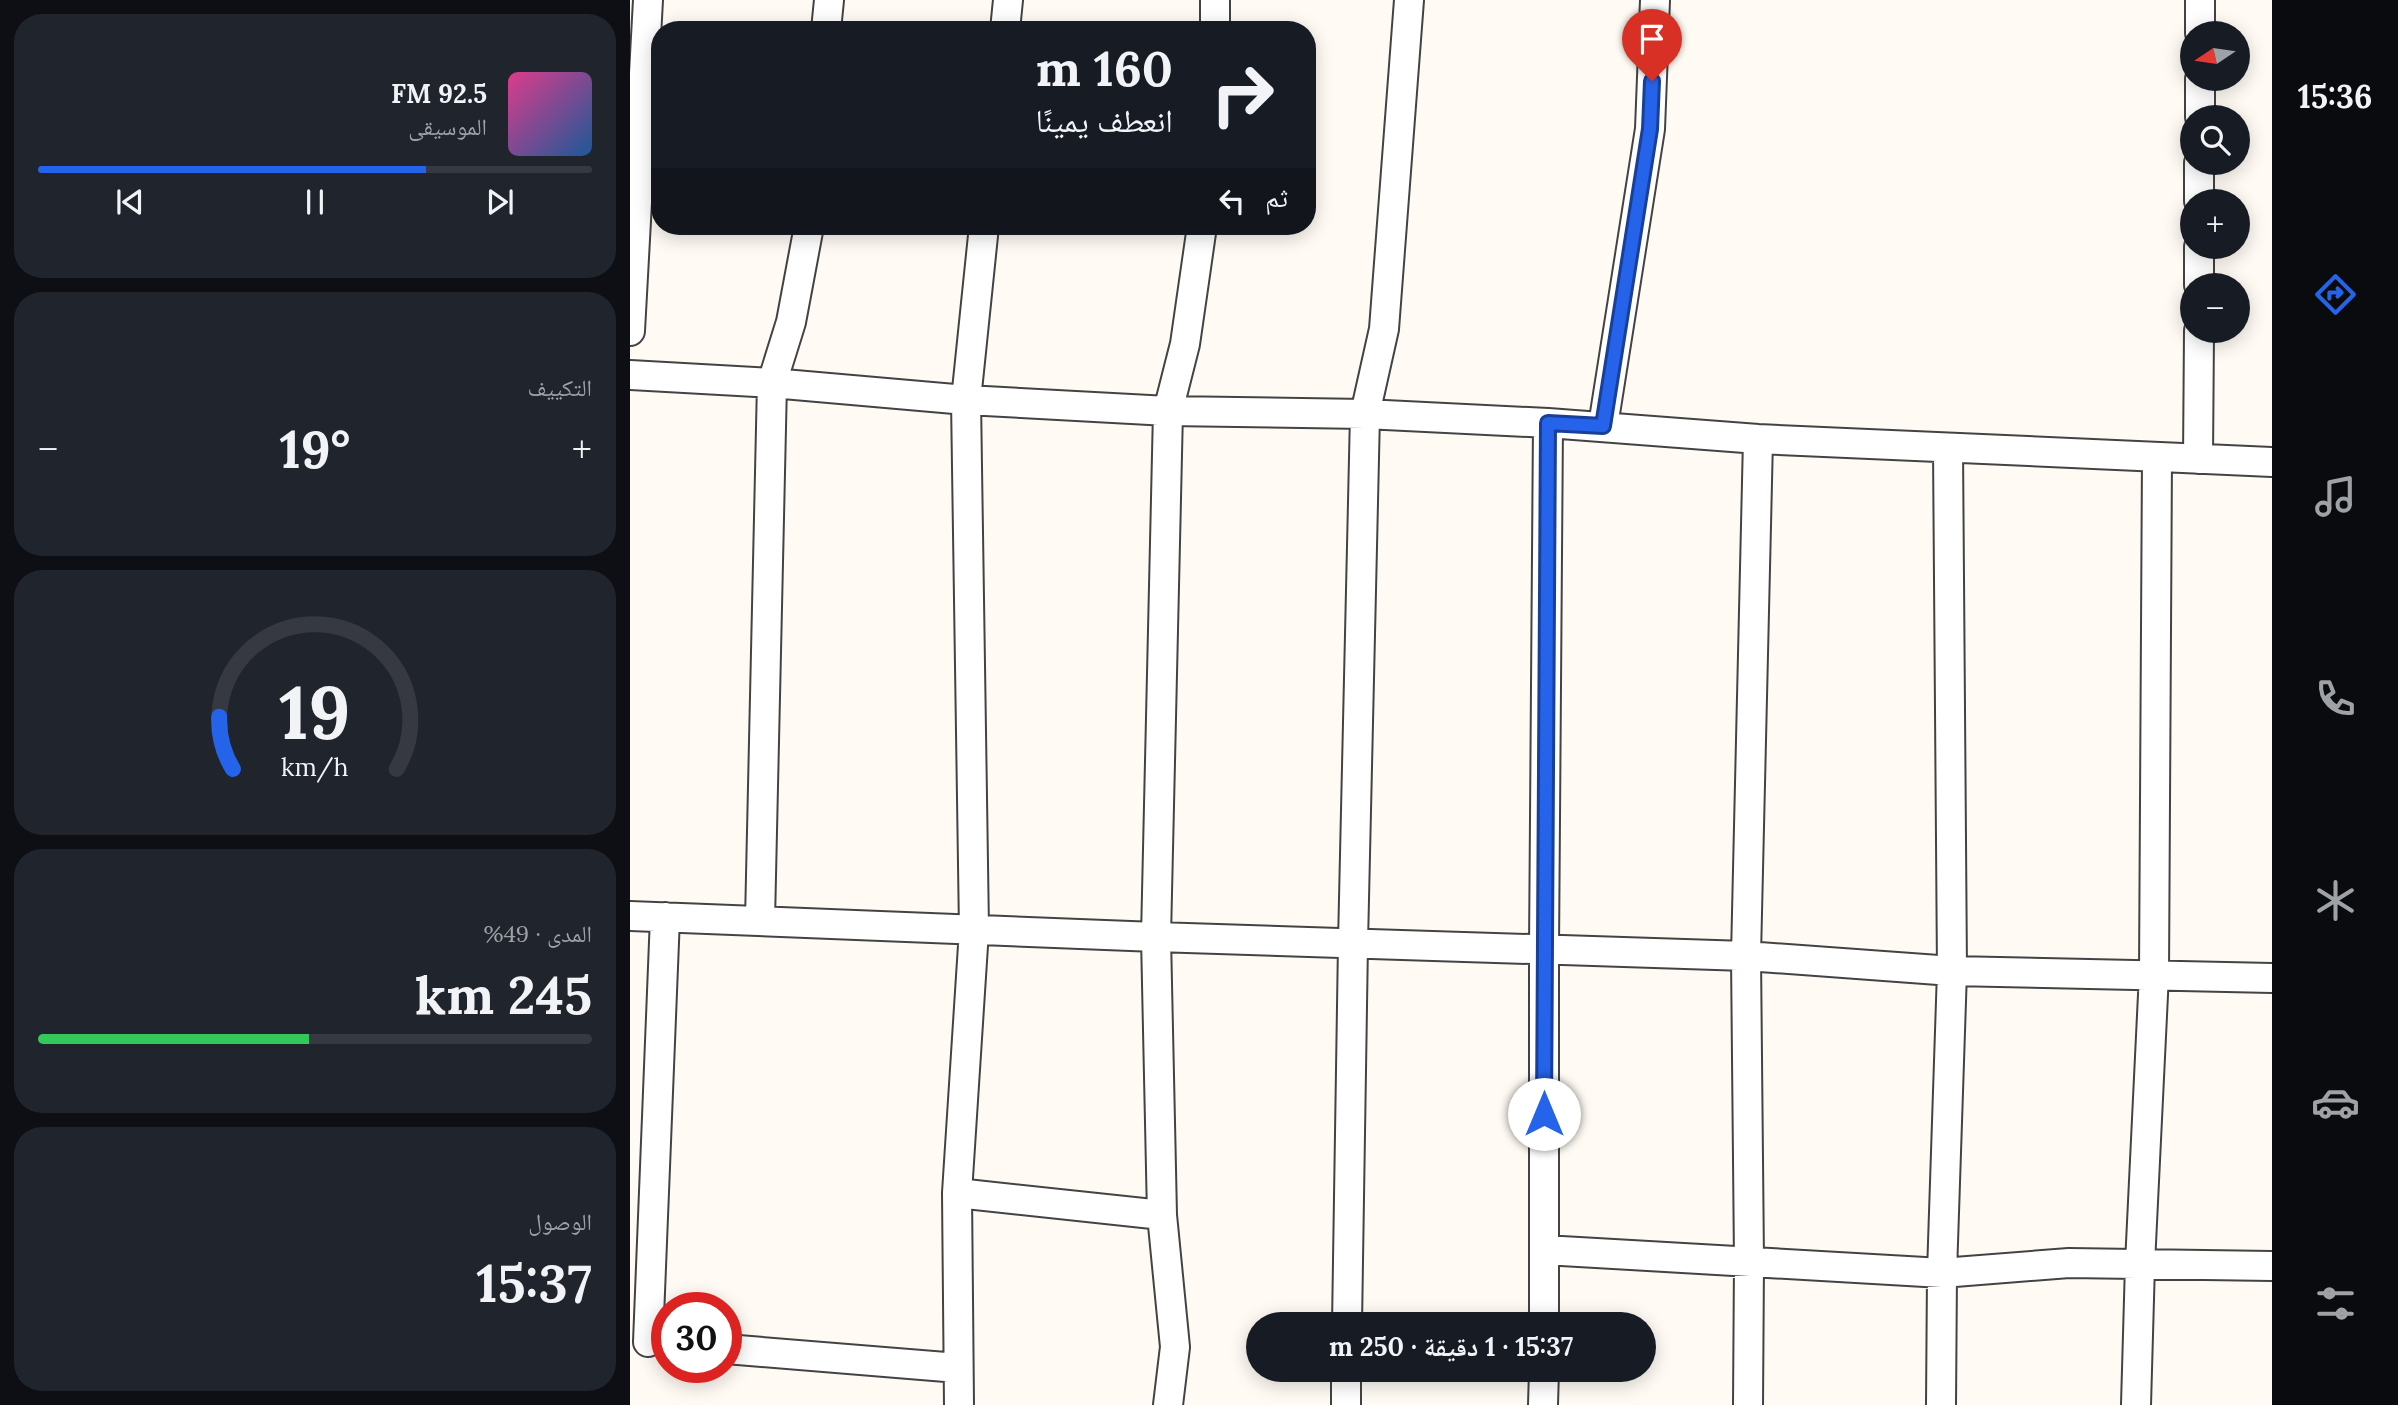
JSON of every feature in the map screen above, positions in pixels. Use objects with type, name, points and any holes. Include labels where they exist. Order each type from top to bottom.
[{"type":"street","points":[[630,331],[648,0]]},
{"type":"street","points":[[827,21],[829,0]]},
{"type":"street","points":[[1006,21],[1008,0]]},
{"type":"street","points":[[1215,0],[1215,21]]},
{"type":"street","points":[[1347,1312],[1365,414],[1384,329],[1409,0]]},
{"type":"street","points":[[1603,426],[1650,129],[1654,0]]},
{"type":"street","points":[[2200,0],[2200,21]]},
{"type":"street","points":[[760,921],[772,383],[791,322],[807,235]]},
{"type":"street","points":[[959,1405],[957,1193],[974,930],[966,400],[983,235]]},
{"type":"street","points":[[1168,1405],[1175,1347],[1162,1215],[1156,937],[1168,411],[1185,344],[1201,235]]},
{"type":"street","points":[[2198,459],[2199,343]]},
{"type":"street","points":[[630,375],[772,383],[966,400],[1168,411],[1365,414],[1603,426],[1758,439],[2272,462]]},
{"type":"street","points":[[1544,1312],[1548,423]]},
{"type":"street","points":[[1748,1405],[1746,956],[1758,439]]},
{"type":"street","points":[[1941,1405],[1942,1273],[1952,971],[1948,448]]},
{"type":"street","points":[[2136,1405],[2154,974],[2157,457]]},
{"type":"street","points":[[630,916],[1156,937],[1746,956],[1952,971],[2272,978]]},
{"type":"street","points":[[648,1342],[665,917]]},
{"type":"street","points":[[957,1193],[1162,1215]]},
{"type":"street","points":[[1544,1250],[1942,1273],[2037,1264],[2272,1266]]},
{"type":"street","points":[[742,1350],[958,1368]]},
{"type":"street","points":[[1346,1382],[1346,1405]]},
{"type":"street","points":[[1543,1405],[1544,1382]]},
{"type":"route","points":[[1544,1114],[1548,423],[1603,426],[1650,129],[1652,81]]}]
